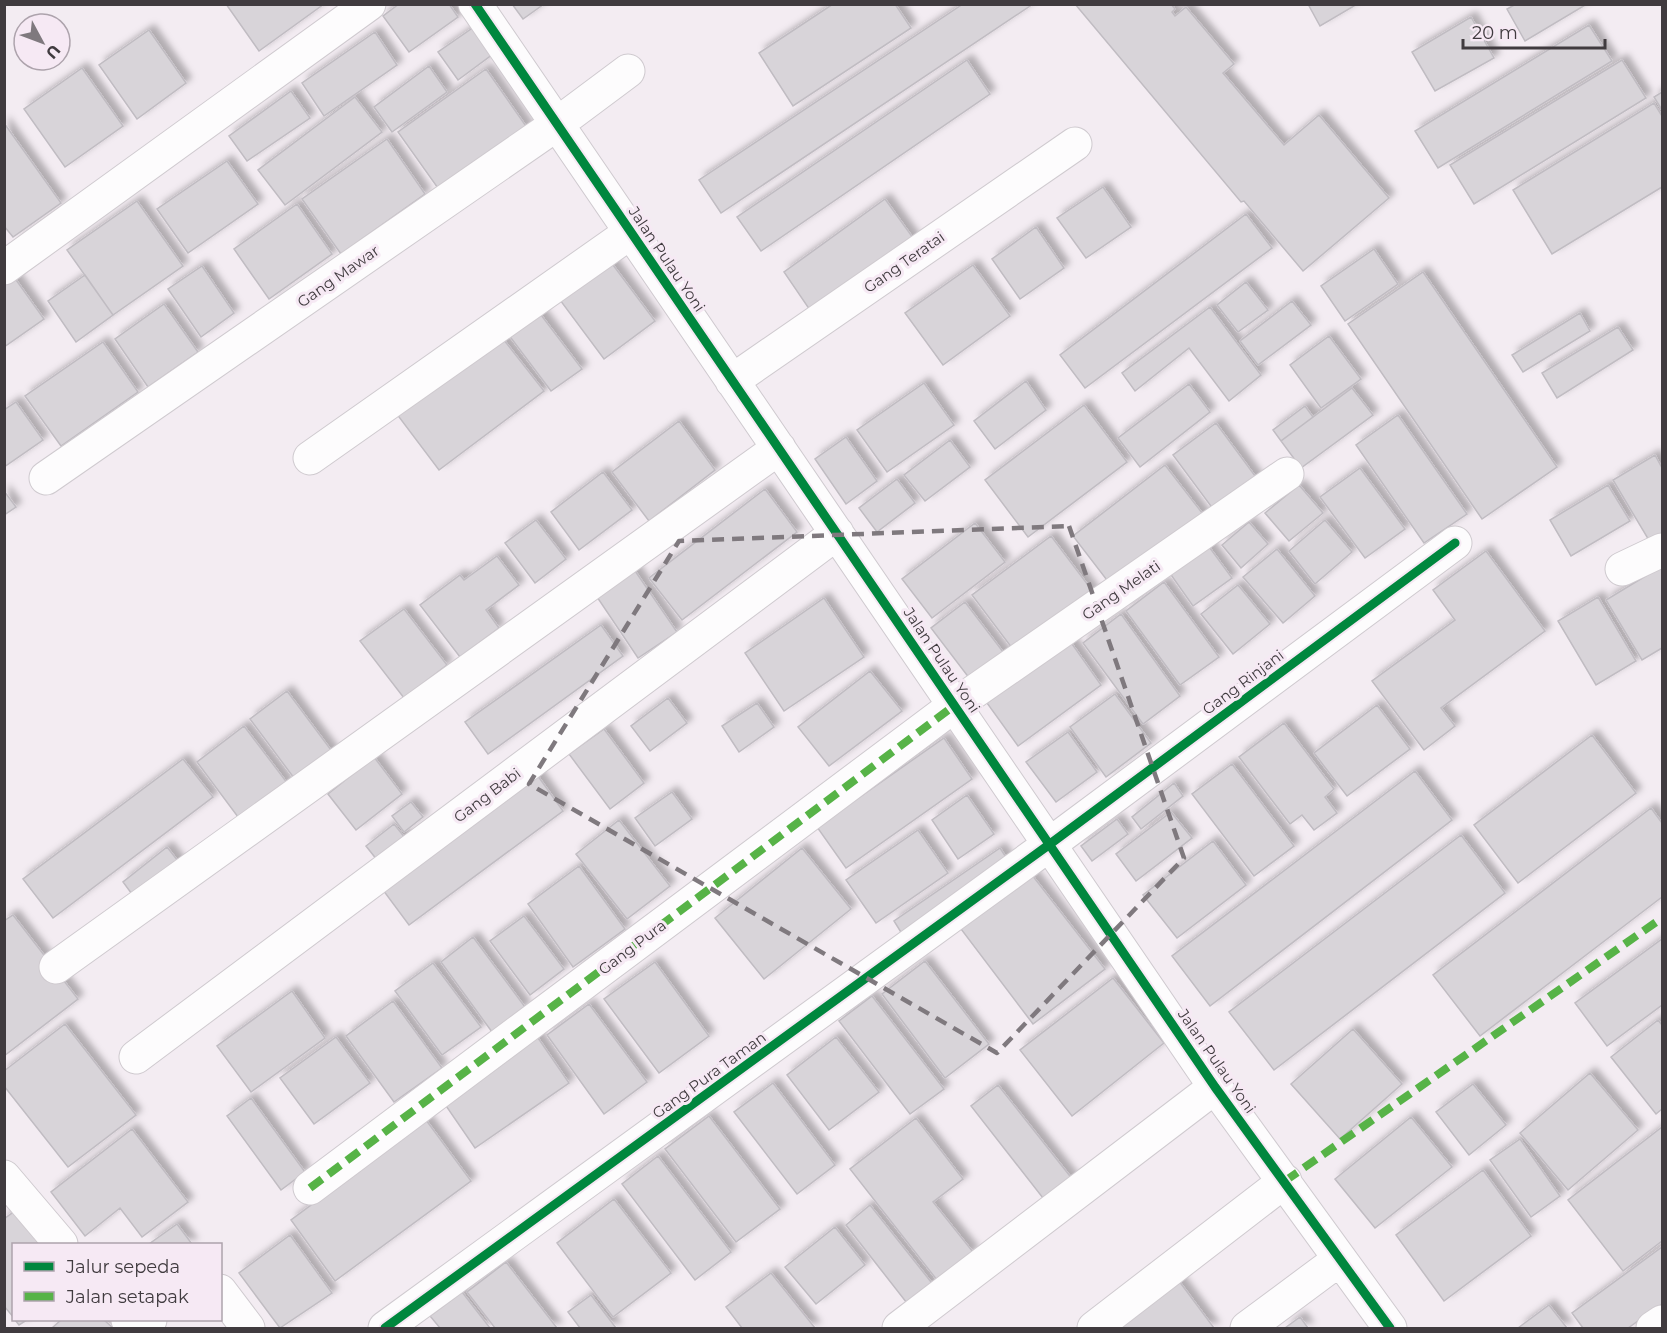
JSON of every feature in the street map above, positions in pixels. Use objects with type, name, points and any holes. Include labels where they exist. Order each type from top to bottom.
[{"type":"street","points":[[4,268],[369,4]]},
{"type":"street","name":"Jalan Pulau Yoni","points":[[475,4],[1215,1087],[1390,1329]]},
{"type":"street","name":"Gang Mawar","points":[[46,478],[557,124],[628,71]]},
{"type":"street","name":"Gang Teratai","points":[[732,381],[1075,144]]},
{"type":"street","points":[[309,458],[631,232]]},
{"type":"street","points":[[56,967],[779,448]]},
{"type":"street","name":"Gang Melati","points":[[955,705],[1287,474]]},
{"type":"street","name":"Gang Babi","points":[[136,1057],[837,533]]},
{"type":"street","name":"Gang Rinjani","points":[[1050,844],[1455,543]]},
{"type":"street","points":[[1622,569],[1662,550]]},
{"type":"street","name":"Gang Pura","points":[[310,1188],[955,705]]},
{"type":"street","name":"Gang Pura Taman","points":[[385,1329],[1050,844]]},
{"type":"street","points":[[899,1329],[1215,1087]]},
{"type":"street","points":[[4,1177],[59,1243]]},
{"type":"street","points":[[1094,1329],[1285,1181]]},
{"type":"street","points":[[1247,1329],[1340,1259]]},
{"type":"street","points":[[222,1294],[248,1329]]},
{"type":"street","points":[[1653,1329],[1662,1322]]},
{"type":"highlighted area","points":[[1069,526],[1184,858],[997,1053],[529,784],[679,541]]},
{"type":"building","points":[[226,4],[324,4],[259,51]]},
{"type":"building","points":[[399,4],[449,4],[458,17],[409,52],[383,16]]},
{"type":"building","points":[[512,4],[544,4],[523,19]]},
{"type":"building","points":[[833,4],[895,4],[911,28],[793,106],[759,53]]},
{"type":"building","points":[[963,4],[1033,4],[721,213],[699,180]]},
{"type":"building","points":[[1075,4],[1171,4],[1175,9],[1172,12],[1175,16],[1186,7],[1234,64],[1223,73],[1284,145],[1319,115],[1389,198],[1303,271],[1244,201],[1241,202]]},
{"type":"building","points":[[1308,4],[1353,4],[1354,6],[1320,26]]},
{"type":"building","points":[[1516,4],[1587,4],[1525,41],[1507,9]]},
{"type":"building","points":[[1471,17],[1494,58],[1435,91],[1412,52]]},
{"type":"building","points":[[1589,25],[1612,61],[1438,168],[1415,131]]},
{"type":"building","points":[[474,27],[493,54],[458,80],[438,52]]},
{"type":"building","points":[[149,30],[186,83],[137,119],[99,65]]},
{"type":"building","points":[[375,32],[397,65],[324,116],[302,83]]},
{"type":"building","points":[[967,60],[990,94],[761,251],[737,217]]},
{"type":"building","points":[[1622,60],[1646,98],[1474,204],[1450,165]]},
{"type":"building","points":[[429,66],[447,92],[392,132],[374,107]]},
{"type":"building","points":[[82,68],[123,126],[65,167],[24,109]]},
{"type":"building","points":[[486,69],[528,129],[440,191],[398,132]]},
{"type":"building","points":[[291,91],[310,118],[247,161],[229,136]]},
{"type":"building","points":[[1662,92],[1662,110],[1654,97]]},
{"type":"building","points":[[355,97],[382,132],[285,205],[258,170]]},
{"type":"building","points":[[1654,103],[1662,116],[1662,187],[1552,254],[1513,190]]},
{"type":"building","points":[[4,123],[61,203],[13,237],[4,226]]},
{"type":"building","points":[[387,139],[425,194],[341,254],[302,199]]},
{"type":"building","points":[[227,161],[258,204],[188,253],[157,209]]},
{"type":"building","points":[[1103,187],[1131,227],[1086,258],[1057,218]]},
{"type":"building","points":[[885,199],[916,242],[814,316],[784,272]]},
{"type":"building","points":[[137,201],[183,266],[113,315],[67,250]]},
{"type":"building","points":[[297,204],[332,254],[269,299],[234,249]]},
{"type":"building","points":[[1246,214],[1272,248],[1085,388],[1060,355]]},
{"type":"building","points":[[1036,227],[1064,268],[1020,299],[992,259]]},
{"type":"building","points":[[1374,249],[1398,284],[1345,321],[1321,286]]},
{"type":"building","points":[[610,261],[655,321],[604,359],[560,300]]},
{"type":"building","points":[[973,265],[1010,316],[943,365],[905,313]]},
{"type":"building","points":[[202,266],[234,313],[201,337],[168,289]]},
{"type":"building","points":[[1423,272],[1557,467],[1482,519],[1348,324]]},
{"type":"building","points":[[85,275],[113,315],[76,342],[48,301]]},
{"type":"building","points":[[14,277],[44,319],[4,347],[4,283]]},
{"type":"building","points":[[1246,282],[1268,310],[1238,332],[1217,305]]},
{"type":"building","points":[[1292,301],[1311,325],[1258,365],[1240,341]]},
{"type":"building","points":[[164,304],[198,352],[148,387],[115,339]]},
{"type":"building","points":[[1210,307],[1261,375],[1229,401],[1189,348],[1135,391],[1122,373]]},
{"type":"building","points":[[538,311],[582,369],[551,391],[508,334]]},
{"type":"building","points":[[1580,313],[1590,331],[1523,372],[1512,355]]},
{"type":"building","points":[[1618,327],[1633,350],[1557,398],[1542,373]]},
{"type":"building","points":[[500,335],[544,391],[439,470],[396,413]]},
{"type":"building","points":[[1329,336],[1361,379],[1321,408],[1290,365]]},
{"type":"building","points":[[103,342],[138,392],[61,446],[25,396]]},
{"type":"building","points":[[1026,381],[1046,410],[995,449],[974,421]]},
{"type":"building","points":[[924,383],[954,425],[887,472],[857,430]]},
{"type":"building","points":[[1189,384],[1210,412],[1140,467],[1118,438]]},
{"type":"building","points":[[1352,388],[1373,415],[1301,468],[1281,441]]},
{"type":"building","points":[[16,402],[43,440],[4,467],[4,410]]},
{"type":"building","points":[[1084,405],[1127,462],[1028,537],[985,480]]},
{"type":"building","points":[[1305,406],[1313,417],[1281,441],[1273,430]]},
{"type":"building","points":[[1398,415],[1467,514],[1424,543],[1356,445]]},
{"type":"building","points":[[679,421],[715,470],[649,521],[612,472]]},
{"type":"building","points":[[1216,423],[1261,484],[1219,517],[1173,455]]},
{"type":"building","points":[[846,437],[877,481],[846,504],[815,459]]},
{"type":"building","points":[[950,440],[970,467],[925,501],[904,475]]},
{"type":"building","points":[[1655,455],[1662,468],[1662,535],[1650,542],[1613,480]]},
{"type":"building","points":[[1165,465],[1206,518],[1113,588],[1073,536]]},
{"type":"building","points":[[1360,468],[1405,529],[1365,558],[1320,497]]},
{"type":"building","points":[[603,472],[632,510],[579,550],[551,512]]},
{"type":"building","points":[[897,479],[915,503],[877,532],[859,508]]},
{"type":"building","points":[[1299,485],[1323,513],[1289,541],[1265,513]]},
{"type":"building","points":[[1608,485],[1630,521],[1571,556],[1550,520]]},
{"type":"building","points":[[765,489],[797,532],[682,620],[649,578]]},
{"type":"building","points":[[4,491],[16,507],[4,515]]},
{"type":"building","points":[[536,520],[566,559],[535,583],[505,543]]},
{"type":"building","points":[[1325,520],[1352,552],[1315,584],[1289,551]]},
{"type":"building","points":[[1249,522],[1268,544],[1241,568],[1222,545]]},
{"type":"building","points":[[975,523],[1005,562],[932,618],[902,579]]},
{"type":"building","points":[[1051,536],[1094,593],[1015,652],[972,595]]},
{"type":"building","points":[[1207,544],[1232,578],[1193,606],[1169,572]]},
{"type":"building","points":[[1277,549],[1315,596],[1283,623],[1243,577]]},
{"type":"building","points":[[1486,551],[1545,631],[1441,708],[1455,726],[1424,750],[1372,681],[1455,620],[1433,590]]},
{"type":"building","points":[[497,556],[519,585],[486,610],[499,628],[460,657],[420,605],[460,575],[464,580]]},
{"type":"building","points":[[631,565],[677,632],[638,658],[593,591]]},
{"type":"building","points":[[1662,566],[1662,648],[1642,660],[1606,600]]},
{"type":"building","points":[[1164,582],[1219,657],[1180,685],[1126,611]]},
{"type":"building","points":[[1238,585],[1270,624],[1233,654],[1201,614]]},
{"type":"building","points":[[1598,597],[1636,661],[1596,685],[1558,621]]},
{"type":"building","points":[[824,598],[864,657],[784,711],[745,653]]},
{"type":"building","points":[[965,602],[1010,661],[976,687],[931,628]]},
{"type":"building","points":[[404,609],[447,665],[404,698],[360,641]]},
{"type":"building","points":[[1121,614],[1180,696],[1143,724],[1083,643]]},
{"type":"building","points":[[601,625],[623,656],[488,754],[465,722]]},
{"type":"building","points":[[1070,641],[1101,685],[1018,746],[987,703]]},
{"type":"building","points":[[870,671],[902,711],[829,766],[798,727]]},
{"type":"building","points":[[287,691],[334,754],[297,782],[250,719]]},
{"type":"building","points":[[1115,694],[1151,743],[1106,777],[1070,727]]},
{"type":"building","points":[[668,698],[687,723],[650,751],[631,726]]},
{"type":"building","points":[[757,703],[774,727],[739,752],[722,726]]},
{"type":"building","points":[[1377,705],[1410,749],[1347,796],[1314,753]]},
{"type":"building","points":[[1284,723],[1334,789],[1325,797],[1337,813],[1314,830],[1302,815],[1290,824],[1239,757]]},
{"type":"building","points":[[244,726],[288,784],[241,821],[197,762]]},
{"type":"building","points":[[604,729],[644,783],[610,809],[569,754]]},
{"type":"building","points":[[1068,732],[1097,772],[1056,802],[1026,762]]},
{"type":"building","points":[[1592,735],[1636,793],[1518,883],[1474,825]]},
{"type":"building","points":[[944,738],[972,779],[846,868],[817,827]]},
{"type":"building","points":[[374,757],[402,794],[356,830],[328,794]]},
{"type":"building","points":[[183,759],[213,797],[53,918],[23,879]]},
{"type":"building","points":[[1232,764],[1294,846],[1254,876],[1192,794]]},
{"type":"building","points":[[1415,771],[1452,820],[1210,1006],[1172,956]]},
{"type":"building","points":[[535,772],[563,811],[409,925],[380,886]]},
{"type":"building","points":[[1174,783],[1183,796],[1141,829],[1132,817]]},
{"type":"building","points":[[672,792],[692,819],[655,846],[635,818]]},
{"type":"building","points":[[967,795],[994,834],[958,859],[932,820]]},
{"type":"building","points":[[411,802],[423,817],[404,832],[392,816]]},
{"type":"building","points":[[1651,808],[1662,823],[1662,897],[1480,1036],[1433,975]]},
{"type":"building","points":[[1171,812],[1192,838],[1136,881],[1116,854]]},
{"type":"building","points":[[1117,819],[1128,834],[1092,861],[1081,846]]},
{"type":"building","points":[[619,820],[670,886],[627,919],[576,854]]},
{"type":"building","points":[[394,824],[413,848],[385,870],[366,846]]},
{"type":"building","points":[[918,830],[948,873],[876,923],[846,880]]},
{"type":"building","points":[[1461,835],[1505,893],[1274,1070],[1229,1012]]},
{"type":"building","points":[[1213,841],[1246,885],[1177,938],[1143,895]]},
{"type":"building","points":[[167,847],[182,866],[137,901],[123,882]]},
{"type":"building","points":[[802,848],[851,909],[764,979],[715,918]]},
{"type":"building","points":[[1000,848],[1013,868],[907,942],[894,921]]},
{"type":"building","points":[[579,866],[625,929],[573,967],[528,904]]},
{"type":"building","points":[[1032,875],[1105,969],[1033,1024],[961,929]]},
{"type":"building","points":[[13,915],[78,999],[4,1056],[4,921]]},
{"type":"building","points":[[524,916],[564,969],[530,995],[490,941]]},
{"type":"building","points":[[473,937],[525,1007],[492,1032],[441,962]]},
{"type":"building","points":[[1662,939],[1662,1005],[1607,1046],[1575,1003]]},
{"type":"building","points":[[925,961],[989,1044],[945,1078],[882,994]]},
{"type":"building","points":[[655,962],[709,1036],[659,1073],[604,999]]},
{"type":"building","points":[[433,963],[481,1027],[442,1055],[395,991]]},
{"type":"building","points":[[1113,978],[1164,1043],[1072,1116],[1020,1050]]},
{"type":"building","points":[[292,991],[325,1038],[251,1092],[217,1046]]},
{"type":"building","points":[[872,996],[944,1089],[910,1114],[839,1021]]},
{"type":"building","points":[[393,1001],[442,1068],[394,1102],[346,1036]]},
{"type":"building","points":[[589,1004],[647,1082],[604,1114],[547,1035]]},
{"type":"building","points":[[1658,1020],[1662,1025],[1662,1109],[1656,1114],[1611,1057]]},
{"type":"building","points":[[65,1024],[136,1115],[68,1167],[4,1086],[4,1071]]},
{"type":"building","points":[[1353,1029],[1402,1084],[1340,1139],[1291,1084]]},
{"type":"building","points":[[536,1035],[569,1083],[475,1148],[442,1100]]},
{"type":"building","points":[[336,1037],[370,1083],[314,1124],[280,1078]]},
{"type":"building","points":[[836,1037],[879,1092],[829,1130],[787,1075]]},
{"type":"building","points":[[1590,1073],[1638,1130],[1568,1190],[1520,1133]]},
{"type":"building","points":[[773,1083],[835,1165],[797,1194],[734,1112]]},
{"type":"building","points":[[1473,1084],[1506,1125],[1469,1155],[1436,1112]]},
{"type":"building","points":[[998,1085],[1077,1185],[1050,1207],[971,1106]]},
{"type":"building","points":[[251,1098],[305,1172],[281,1190],[227,1116]]},
{"type":"building","points":[[709,1116],[780,1209],[736,1242],[665,1149]]},
{"type":"building","points":[[1411,1117],[1452,1167],[1375,1228],[1335,1179]]},
{"type":"building","points":[[916,1118],[963,1179],[933,1202],[973,1252],[937,1280],[850,1169]]},
{"type":"building","points":[[426,1120],[471,1181],[335,1281],[291,1220]]},
{"type":"building","points":[[1662,1127],[1662,1241],[1623,1271],[1568,1200]]},
{"type":"building","points":[[132,1129],[188,1202],[142,1237],[120,1208],[85,1236],[51,1192]]},
{"type":"building","points":[[1520,1139],[1560,1196],[1531,1217],[1490,1160]]},
{"type":"building","points":[[658,1156],[731,1252],[695,1280],[622,1184]]},
{"type":"building","points":[[1483,1170],[1531,1236],[1444,1301],[1396,1235]]},
{"type":"building","points":[[614,1199],[671,1273],[613,1317],[557,1243]]},
{"type":"building","points":[[26,1203],[57,1243],[12,1243],[12,1316],[4,1306],[4,1219]]},
{"type":"building","points":[[870,1205],[935,1287],[910,1307],[846,1225]]},
{"type":"building","points":[[177,1224],[191,1243],[150,1243]]},
{"type":"building","points":[[835,1227],[865,1265],[816,1304],[785,1267]]},
{"type":"building","points":[[290,1235],[332,1293],[280,1328],[239,1273]]},
{"type":"building","points":[[1662,1247],[1662,1304],[1628,1328],[1583,1328],[1572,1313]]},
{"type":"building","points":[[506,1262],[557,1328],[495,1328],[467,1292]]},
{"type":"building","points":[[771,1273],[815,1328],[742,1328],[726,1307]]},
{"type":"building","points":[[1176,1277],[1214,1328],[1106,1328]]},
{"type":"building","points":[[462,1292],[490,1328],[440,1328],[430,1316]]},
{"type":"building","points":[[591,1295],[616,1328],[580,1328],[568,1312]]},
{"type":"building","points":[[1549,1305],[1567,1328],[1518,1328]]},
{"type":"building","points":[[1300,1317],[1308,1328],[1285,1328]]},
{"type":"building","points":[[60,1321],[105,1321],[113,1328],[52,1328]]},
{"type":"marked path","points":[[310,1188],[955,705]]},
{"type":"marked path","points":[[1285,1181],[1662,918]]},
{"type":"cycle path","points":[[475,4],[1215,1087],[1390,1328]]},
{"type":"cycle path","points":[[385,1328],[1050,844],[1455,543]]}]
